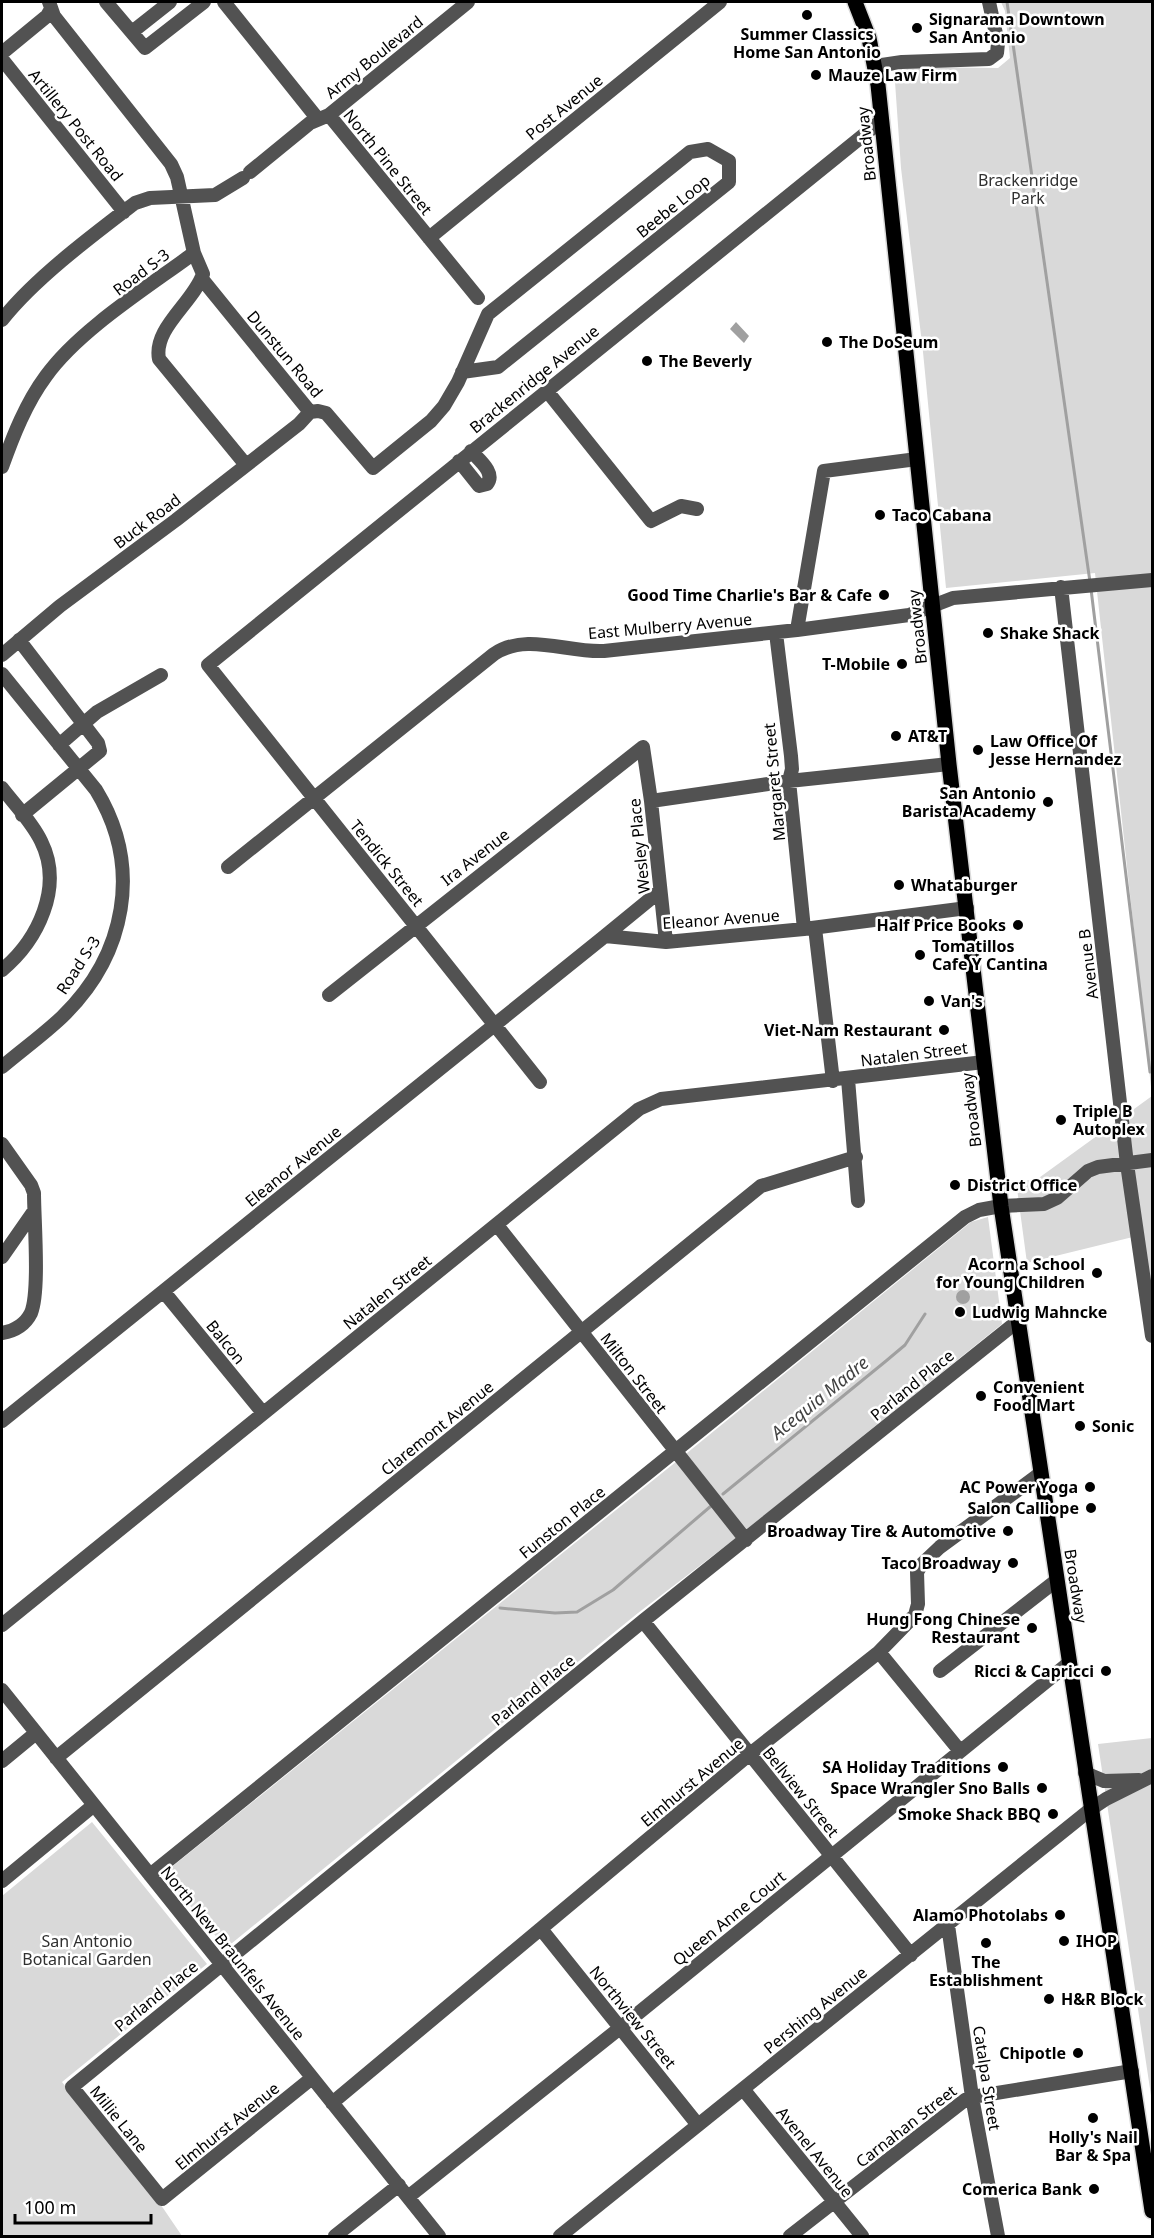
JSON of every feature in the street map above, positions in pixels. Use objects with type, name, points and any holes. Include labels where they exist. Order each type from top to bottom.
[{"type":"main road","name":"Broadway","points":[[855,2],[875,66],[950,764],[1001,1206],[1152,2211]]},
{"type":"street","points":[[106,2],[145,48],[204,2]]},
{"type":"street","points":[[132,32],[170,2]]},
{"type":"street","name":"North Pine Street","points":[[225,2],[478,298]]},
{"type":"street","name":"Army Boulevard","points":[[323,117],[468,2]]},
{"type":"street","name":"Post Avenue","points":[[429,238],[720,2]]},
{"type":"street","points":[[875,66],[902,62],[989,59],[997,53],[998,43],[989,2]]},
{"type":"street","points":[[2,53],[47,16],[50,5]]},
{"type":"street","name":"Road S-3","points":[[2,467],[19,422],[44,378],[63,355],[108,317],[194,253],[177,177],[166,156],[54,16],[50,5]]},
{"type":"street","name":"Artillery Post Road","points":[[2,59],[124,212]]},
{"type":"street","points":[[2,320],[18,301],[53,269],[135,203],[150,198],[215,195],[247,175],[323,117]]},
{"type":"street","name":"Brackenridge Avenue","points":[[208,665],[881,121]]},
{"type":"street","name":"Beebe Loop","points":[[708,149],[729,161],[729,182],[498,367],[462,372],[488,314],[690,152],[708,149]]},
{"type":"street","name":"Dunstun Road","points":[[194,253],[203,274],[201,279],[310,412],[326,413],[373,468],[431,422],[448,399],[462,372]]},
{"type":"street","points":[[201,279],[196,291],[162,334],[157,348],[159,359],[246,465]]},
{"type":"street","points":[[547,391],[651,520],[681,506],[698,508]]},
{"type":"street","name":"Buck Road","points":[[2,655],[60,606],[176,520],[299,424],[310,412]]},
{"type":"street","points":[[459,461],[479,486],[487,484],[490,474],[471,451]]},
{"type":"street","points":[[797,630],[824,471],[917,459]]},
{"type":"street","name":"East Mulberry Avenue","points":[[228,867],[494,654],[514,644],[548,644],[579,651],[591,651],[776,633],[909,615],[953,598],[1152,580]]},
{"type":"street","name":"Avenue B","points":[[1068,586],[1127,1164],[1152,1335]]},
{"type":"street","name":"Margaret Street","points":[[776,633],[791,756],[792,769],[789,781],[833,1081]]},
{"type":"street","points":[[19,640],[98,743],[100,752],[22,815]]},
{"type":"street","name":"Tendick Street","points":[[208,665],[540,1082]]},
{"type":"street","name":"Road S-3","points":[[2,674],[96,790],[108,809],[118,840],[123,880],[123,900],[113,943],[100,966],[63,1016],[2,1067]]},
{"type":"street","points":[[59,745],[97,712],[161,675]]},
{"type":"street","name":"Wesley Place","points":[[643,747],[666,942]]},
{"type":"street","name":"Ira Avenue","points":[[329,995],[643,747]]},
{"type":"street","points":[[651,801],[789,781],[950,764]]},
{"type":"street","points":[[2,788],[36,832],[49,864],[48,894],[40,921],[31,938],[2,970]]},
{"type":"street","name":"Eleanor Avenue","points":[[2,1421],[660,891]]},
{"type":"street","name":"Eleanor Avenue","points":[[605,936],[666,942],[809,929],[967,908]]},
{"type":"street","name":"Natalen Street","points":[[2,1625],[639,1109],[661,1099],[984,1062]]},
{"type":"street","points":[[848,1079],[858,1201]]},
{"type":"street","points":[[2,1144],[31,1185],[34,1193],[35,1295],[31,1313],[23,1325],[10,1332],[2,1333]]},
{"type":"street","name":"Claremont Avenue","points":[[56,1758],[761,1186],[856,1157]]},
{"type":"street","name":"Funston Place","points":[[150,1875],[964,1217],[979,1210],[1001,1206],[1044,1204],[1057,1198],[1088,1171],[1098,1167],[1152,1160]]},
{"type":"street","points":[[2,1257],[34,1211]]},
{"type":"street","name":"Milton Street","points":[[496,1226],[746,1540]]},
{"type":"street","name":"Balcon","points":[[164,1292],[263,1413]]},
{"type":"street","name":"Parland Place","points":[[72,2086],[1017,1321]]},
{"type":"street","name":"Elmhurst Avenue","points":[[332,2103],[750,1755],[879,1652],[915,1615],[918,1604],[917,1572],[922,1564],[940,1547],[1041,1473]]},
{"type":"street","points":[[940,1671],[1057,1580]]},
{"type":"street","name":"Bellview Street","points":[[644,1621],[911,1955]]},
{"type":"street","points":[[879,1652],[960,1751]]},
{"type":"street","name":"Queen Anne Court","points":[[408,2197],[1069,1663]]},
{"type":"street","name":"North New Braunfels Avenue","points":[[2,1690],[440,2236]]},
{"type":"street","points":[[2,1761],[36,1733]]},
{"type":"street","points":[[1085,1773],[1104,1780],[1148,1778]]},
{"type":"street","name":"Pershing Avenue","points":[[560,2236],[1091,1809],[1148,1778]]},
{"type":"street","points":[[2,1881],[94,1805]]},
{"type":"street","name":"Catalpa Street","points":[[948,1925],[972,2097],[998,2236]]},
{"type":"street","name":"Northview Street","points":[[541,1929],[698,2125]]},
{"type":"street","name":"Carnahan Street","points":[[790,2236],[965,2100],[1132,2071]]},
{"type":"street","name":"Elmhurst Avenue","points":[[162,2199],[312,2078]]},
{"type":"street","name":"Millie Lane","points":[[72,2086],[162,2199]]},
{"type":"street","name":"Avenel Avenue","points":[[743,2089],[862,2236]]},
{"type":"street","points":[[335,2236],[399,2185]]},
{"type":"green space","name":"Brackenridge Park","points":[[1001,2],[1152,2],[1152,1096],[1095,573],[946,588],[923,352],[901,168],[895,82],[898,72],[910,67],[998,68],[1010,58],[1005,11]]},
{"type":"green space","points":[[1152,1096],[1152,1306],[1141,1235],[1027,1263],[1016,1181],[1036,1180]]},
{"type":"green space","points":[[988,1217],[1002,1324],[732,1541],[638,1613],[226,1948],[163,1874],[971,1222]]},
{"type":"green space","points":[[1152,1738],[1152,2102],[1098,1744]]},
{"type":"green space","name":"San Antonio Botanical Garden","points":[[92,1822],[207,1964],[62,2082],[163,2208],[182,2236],[2,2236],[2,1896]]},
{"type":"shaded area","points":[[736,322],[749,336],[744,343],[730,329]]},
{"type":"shaded area","points":[[963,1290],[968,1292],[970,1297],[968,1302],[963,1304],[958,1302],[956,1297],[958,1292]]},
{"type":"waterway","points":[[1007,2],[1090,582]]},
{"type":"waterway","points":[[1091,589],[1150,1072]]},
{"type":"waterway","name":"Acequia Madre","points":[[723,1494],[905,1345],[925,1314]]},
{"type":"waterway","name":"Acequia Madre","points":[[500,1608],[555,1613],[577,1612],[613,1590],[711,1506]]},
{"type":"place","name":"Summer Classics Home San Antonio","points":[[807,15]]},
{"type":"place","name":"Signarama Downtown San Antonio","points":[[917,28]]},
{"type":"place","name":"Mauze Law Firm","points":[[816,75]]},
{"type":"place","name":"The DoSeum","points":[[827,342]]},
{"type":"place","name":"The Beverly","points":[[647,361]]},
{"type":"place","name":"Taco Cabana","points":[[880,515]]},
{"type":"place","name":"Good Time Charlie's Bar & Cafe","points":[[884,595]]},
{"type":"place","name":"Shake Shack","points":[[988,633]]},
{"type":"place","name":"T-Mobile","points":[[902,664]]},
{"type":"place","name":"AT&T","points":[[896,736]]},
{"type":"place","name":"Law Office Of Jesse Hernandez","points":[[978,750]]},
{"type":"place","name":"San Antonio Barista Academy","points":[[1048,802]]},
{"type":"place","name":"Whataburger","points":[[899,885]]},
{"type":"place","name":"Half Price Books","points":[[1018,925]]},
{"type":"place","name":"Tomatillos Cafe Y Cantina","points":[[920,955]]},
{"type":"place","name":"Van's","points":[[929,1001]]},
{"type":"place","name":"Viet-Nam Restaurant","points":[[944,1030]]},
{"type":"place","name":"Triple B Autoplex","points":[[1061,1120]]},
{"type":"place","name":"District Office","points":[[955,1185]]},
{"type":"place","name":"Acorn a School for Young Children","points":[[1097,1273]]},
{"type":"place","name":"Ludwig Mahncke","points":[[960,1312]]},
{"type":"place","name":"Convenient Food Mart","points":[[981,1396]]},
{"type":"place","name":"Sonic","points":[[1080,1426]]},
{"type":"place","name":"AC Power Yoga","points":[[1090,1487]]},
{"type":"place","name":"Salon Calliope","points":[[1091,1508]]},
{"type":"place","name":"Broadway Tire & Automotive","points":[[1008,1531]]},
{"type":"place","name":"Taco Broadway","points":[[1013,1563]]},
{"type":"place","name":"Hung Fong Chinese Restaurant","points":[[1032,1628]]},
{"type":"place","name":"Ricci & Capricci","points":[[1106,1671]]},
{"type":"place","name":"SA Holiday Traditions","points":[[1003,1767]]},
{"type":"place","name":"Space Wrangler Sno Balls","points":[[1042,1788]]},
{"type":"place","name":"Smoke Shack BBQ","points":[[1053,1814]]},
{"type":"place","name":"Alamo Photolabs","points":[[1060,1915]]},
{"type":"place","name":"IHOP","points":[[1064,1941]]},
{"type":"place","name":"The Establishment","points":[[986,1943]]},
{"type":"place","name":"H&R Block","points":[[1049,1999]]},
{"type":"place","name":"Chipotle","points":[[1078,2053]]},
{"type":"place","name":"Holly's Nail Bar & Spa","points":[[1093,2118]]},
{"type":"place","name":"Comerica Bank","points":[[1094,2189]]}]
